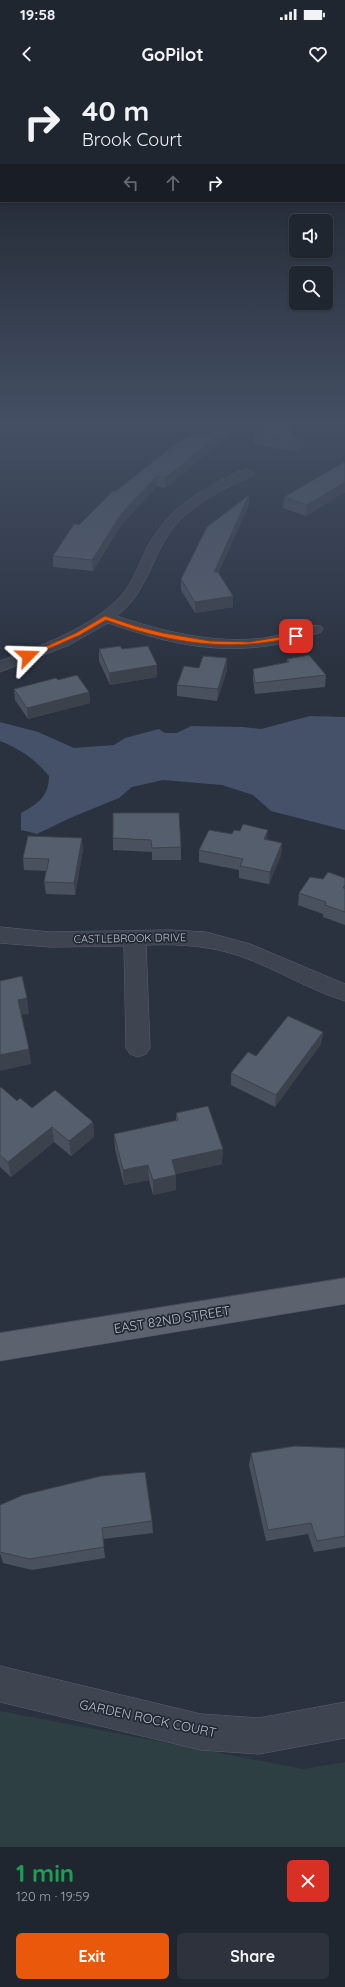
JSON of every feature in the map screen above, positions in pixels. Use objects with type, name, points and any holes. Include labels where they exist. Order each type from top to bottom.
[{"type":"main road","name":"EAST 82ND STREET","points":[[0,1347],[345,1291]]},
{"type":"street","points":[[0,667],[72,637],[105,618],[130,594],[159,538],[179,512],[186,507]]},
{"type":"street","points":[[105,618],[133,628],[162,635],[226,643],[250,644],[285,639],[315,629]]},
{"type":"street","name":"CASTLEBROOK DRIVE","points":[[0,935],[35,939],[184,937],[223,943],[248,950],[328,987],[345,993]]},
{"type":"street","points":[[135,938],[138,1048]]},
{"type":"street","name":"GARDEN ROCK COURT","points":[[0,1684],[201,1732],[259,1736],[345,1720]]},
{"type":"shaded area","points":[[0,1711],[303,1769],[345,1762],[345,1847],[0,1847]]},
{"type":"water","points":[[310,716],[345,717],[345,830],[271,811],[253,795],[222,785],[163,780],[132,787],[119,798],[70,818],[37,834],[21,830],[21,813],[37,803],[45,794],[49,776],[27,755],[0,741],[0,722],[38,732],[74,748],[114,745],[125,738],[159,729],[165,733],[177,733],[191,726],[243,727],[261,729]]},
{"type":"building","points":[[97,507],[127,507],[121,514],[92,560],[53,556],[74,524],[79,525]]},
{"type":"building","points":[[233,507],[243,507],[214,572],[218,572],[233,596],[195,602],[181,579],[207,527]]},
{"type":"building","points":[[120,646],[122,649],[148,646],[157,665],[109,673],[99,649]]},
{"type":"building","points":[[309,655],[326,675],[255,683],[253,669],[289,662],[287,659]]},
{"type":"building","points":[[203,656],[227,658],[218,689],[177,685],[184,666],[199,668]]},
{"type":"building","points":[[77,675],[89,692],[27,708],[14,689],[56,678],[58,680]]},
{"type":"building","points":[[113,813],[179,813],[181,847],[152,848],[151,840],[113,838]]},
{"type":"building","points":[[243,824],[268,830],[264,839],[282,843],[270,872],[240,866],[243,859],[199,850],[209,830],[232,834],[234,830],[240,831]]},
{"type":"building","points":[[28,836],[82,838],[74,883],[44,882],[49,859],[23,858]]},
{"type":"building","points":[[328,872],[345,878],[345,885],[343,888],[345,888],[345,912],[325,905],[326,902],[299,893],[310,877],[323,879]]},
{"type":"building","points":[[22,976],[27,998],[18,1000],[29,1049],[0,1055],[0,981]]},
{"type":"building","points":[[288,1016],[323,1032],[276,1095],[231,1073],[248,1052],[256,1056]]},
{"type":"building","points":[[1,1087],[17,1101],[20,1098],[32,1108],[55,1090],[93,1122],[69,1141],[52,1127],[8,1162],[0,1155]]},
{"type":"building","points":[[208,1106],[223,1149],[172,1160],[176,1175],[153,1180],[148,1165],[123,1170],[114,1134],[178,1120],[176,1113]]},
{"type":"building","points":[[295,1446],[345,1448],[345,1536],[317,1541],[311,1523],[268,1530],[251,1453]]},
{"type":"building","points":[[145,1472],[152,1521],[102,1528],[104,1547],[29,1559],[0,1552],[0,1505],[23,1495],[101,1476]]},
{"type":"route","points":[[28,656],[78,634],[105,618],[133,628],[170,637],[202,642],[250,644],[296,636]]}]
